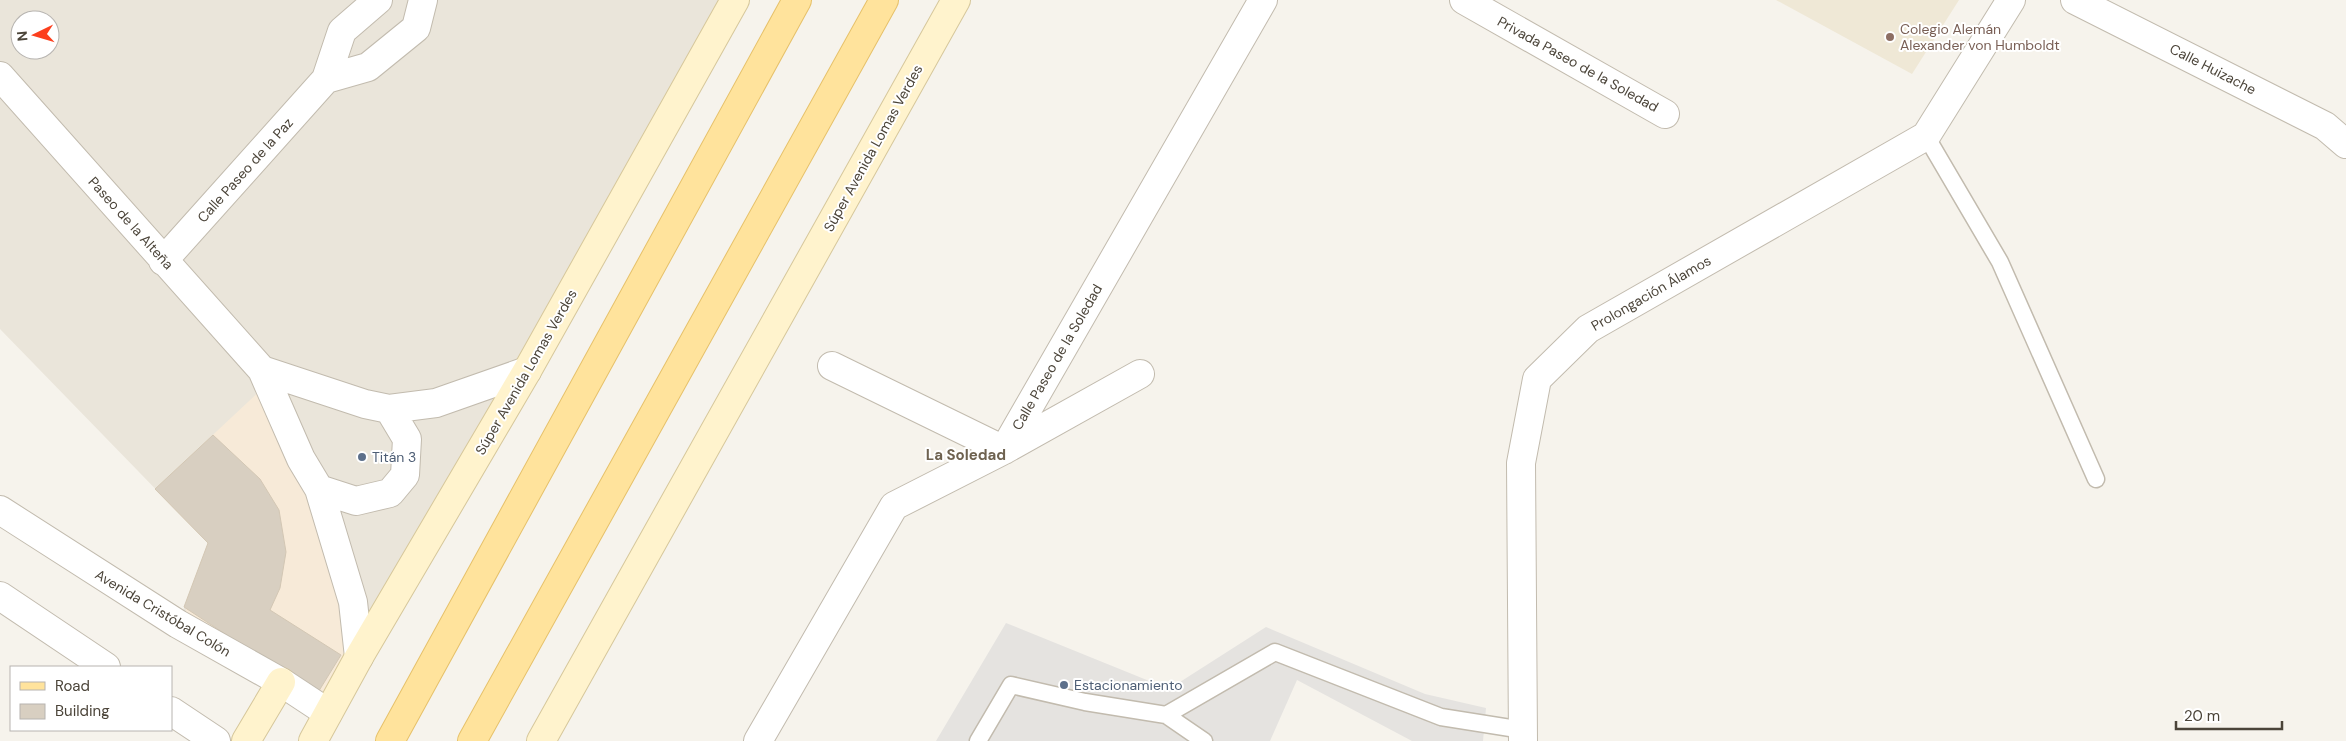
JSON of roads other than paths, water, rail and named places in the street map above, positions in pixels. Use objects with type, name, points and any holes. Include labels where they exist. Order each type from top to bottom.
[{"type":"main road","name":"Súper Avenida Lomas Verdes","points":[[313,741],[359,657],[527,371],[735,0]]},
{"type":"main road","points":[[390,741],[798,0]]},
{"type":"main road","points":[[472,741],[884,0]]},
{"type":"main road","name":"Súper Avenida Lomas Verdes","points":[[541,741],[956,0]]},
{"type":"main road","points":[[246,741],[281,682]]},
{"type":"street","name":"Calle Paseo de la Paz","points":[[163,260],[326,79],[342,31],[378,0]]},
{"type":"street","points":[[326,79],[368,68],[416,28],[423,0]]},
{"type":"street","name":"Calle Paseo de la Soledad","points":[[1004,450],[1262,0]]},
{"type":"street","name":"Privada Paseo de la Soledad","points":[[1464,0],[1666,114]]},
{"type":"street","name":"Prolongación Álamos","points":[[1523,735],[1521,462],[1537,379],[1588,329],[1926,136],[2011,0]]},
{"type":"street","name":"Calle Huizache","points":[[2075,0],[2326,126],[2346,144]]},
{"type":"street","name":"Paseo de la Alteña","points":[[0,76],[262,370],[301,459],[319,489],[353,602],[359,657]]},
{"type":"street","points":[[832,366],[1004,450]]},
{"type":"street","name":"Paseo de la Alteña","points":[[262,370],[365,404],[389,409],[436,403],[527,371]]},
{"type":"street","points":[[758,741],[894,506],[1004,450],[1140,374]]},
{"type":"street","points":[[319,489],[356,502],[390,493],[405,476],[407,440],[389,409]]},
{"type":"street","name":"Avenida Cristóbal Colón","points":[[0,510],[178,624],[281,682],[328,713]]},
{"type":"street","points":[[0,596],[105,666]]},
{"type":"street","points":[[172,712],[216,741]]},
{"type":"lane","points":[[1926,136],[2000,262],[2096,479]]},
{"type":"lane","points":[[1166,714],[1275,652],[1440,717],[1523,735]]},
{"type":"lane","points":[[978,741],[1011,685],[1085,702],[1166,714],[1204,741]]},
{"type":"place","name":"Colegio Alemán Alexander von Humboldt","points":[[1890,37]]},
{"type":"place","name":"Titán 3","points":[[362,457]]},
{"type":"place","name":"Estacionamiento","points":[[1064,685]]},
{"type":"district","name":"La Soledad","points":[[966,455]]}]
